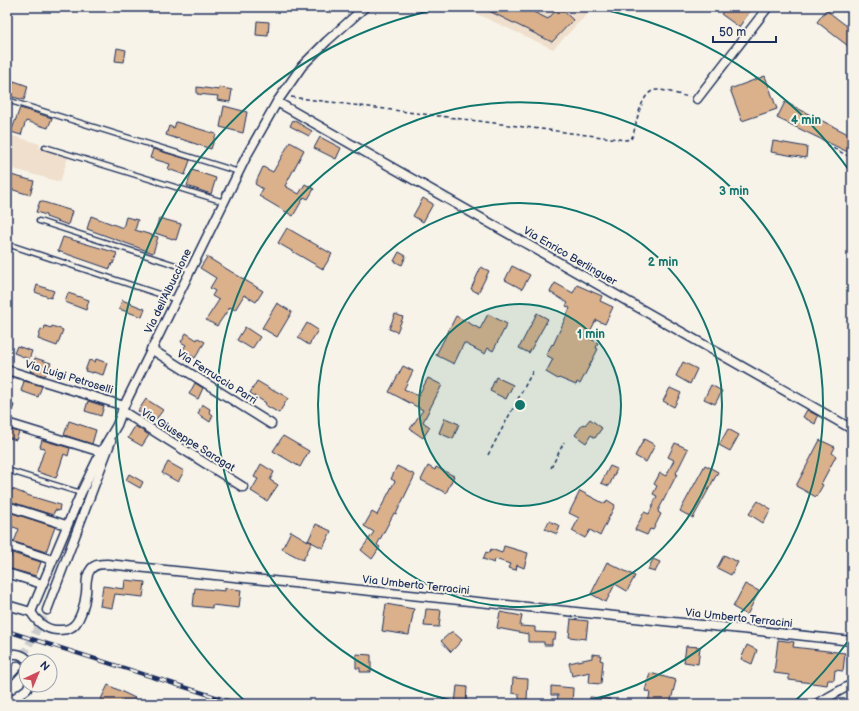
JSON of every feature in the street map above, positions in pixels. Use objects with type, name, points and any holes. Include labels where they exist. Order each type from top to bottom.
[{"type":"street","name":"Via dell'Albuccione","points":[[30,612],[81,493],[101,452],[117,425],[151,349],[177,300],[239,172],[279,99],[302,66],[365,7]]},
{"type":"street","points":[[697,99],[768,7]]},
{"type":"street","name":"Via Enrico Berlinguer","points":[[279,99],[852,429]]},
{"type":"street","name":"Via Ferruccio Parri","points":[[151,349],[270,424]]},
{"type":"street","name":"Via Luigi Petroselli","points":[[7,370],[123,409]]},
{"type":"street","name":"Via Giuseppe Saragat","points":[[123,409],[243,487]]},
{"type":"street","points":[[7,423],[101,452]]},
{"type":"street","points":[[47,610],[117,425]]},
{"type":"street","points":[[7,506],[66,525]]},
{"type":"street","points":[[7,545],[52,560]]},
{"type":"street","name":"Via Umberto Terracini","points":[[30,612],[46,627],[55,630],[70,628],[79,619],[83,608],[87,578],[90,570],[97,564],[107,564],[852,641]]},
{"type":"street","points":[[7,573],[42,584]]},
{"type":"street","points":[[7,604],[30,612]]},
{"type":"street","points":[[7,654],[18,654]]},
{"type":"street","points":[[7,678],[18,666]]},
{"type":"street","points":[[816,704],[852,684]]},
{"type":"street","points":[[7,704],[21,693]]},
{"type":"lane","points":[[7,100],[239,172]]},
{"type":"lane","points":[[45,147],[224,202]]},
{"type":"lane","points":[[39,221],[191,271]]},
{"type":"lane","points":[[7,244],[177,300]]},
{"type":"lane","points":[[7,470],[81,493]]},
{"type":"path","points":[[279,99],[626,140],[631,138],[633,135],[643,100],[650,92],[661,90],[697,99]]},
{"type":"path","points":[[827,145],[852,158]]},
{"type":"path","points":[[488,455],[533,371]]},
{"type":"path","points":[[551,468],[564,442]]},
{"type":"shaded area","points":[[462,7],[594,7],[553,49]]},
{"type":"shaded area","points":[[7,134],[40,144],[39,148],[68,157],[60,182],[7,167]]},
{"type":"building","points":[[481,7],[523,7],[548,19],[559,7],[573,20],[552,42]]},
{"type":"building","points":[[727,7],[753,7],[739,27],[721,14]]},
{"type":"building","points":[[826,10],[852,30],[852,49],[817,22]]},
{"type":"building","points":[[257,21],[269,22],[268,36],[256,35]]},
{"type":"building","points":[[117,48],[126,50],[124,62],[115,61]]},
{"type":"building","points":[[765,76],[777,109],[742,121],[730,89]]},
{"type":"building","points":[[14,81],[28,86],[24,100],[9,96]]},
{"type":"building","points":[[197,87],[219,90],[219,87],[232,90],[230,102],[217,100],[218,96],[197,94]]},
{"type":"building","points":[[785,102],[852,136],[852,154],[777,118]]},
{"type":"building","points":[[224,106],[247,112],[243,133],[220,127]]},
{"type":"building","points":[[20,108],[52,118],[48,128],[26,121],[21,135],[11,132]]},
{"type":"building","points":[[293,120],[312,131],[309,136],[290,126]]},
{"type":"building","points":[[176,122],[216,134],[211,149],[166,135],[169,126],[174,128]]},
{"type":"building","points":[[320,137],[341,148],[336,159],[314,148]]},
{"type":"building","points":[[773,141],[807,147],[806,158],[771,152]]},
{"type":"building","points":[[290,142],[304,150],[285,186],[299,194],[305,184],[314,189],[308,199],[304,197],[293,216],[259,196],[263,189],[255,184],[263,167],[273,172]]},
{"type":"building","points":[[153,149],[190,160],[185,175],[168,169],[170,164],[150,158]]},
{"type":"building","points":[[192,170],[216,178],[211,194],[187,186]]},
{"type":"building","points":[[7,174],[34,181],[30,195],[7,188]]},
{"type":"building","points":[[423,198],[433,204],[423,222],[413,216]]},
{"type":"building","points":[[40,201],[72,211],[68,225],[36,212]]},
{"type":"building","points":[[91,216],[123,228],[126,217],[138,220],[135,230],[158,237],[153,253],[87,229]]},
{"type":"building","points":[[159,218],[181,224],[176,240],[155,233]]},
{"type":"building","points":[[287,228],[332,254],[323,269],[278,243]]},
{"type":"building","points":[[63,237],[117,253],[110,269],[58,251]]},
{"type":"building","points":[[399,252],[406,256],[402,265],[394,261]]},
{"type":"building","points":[[207,257],[263,291],[256,302],[244,295],[235,310],[230,307],[217,326],[206,320],[219,300],[212,296],[215,291],[210,288],[216,278],[200,268]]},
{"type":"building","points":[[512,266],[530,275],[522,289],[505,280]]},
{"type":"building","points":[[481,267],[489,271],[478,293],[471,289]]},
{"type":"building","points":[[555,283],[573,293],[577,285],[602,296],[600,301],[613,307],[605,324],[596,320],[587,337],[598,343],[596,348],[598,349],[580,384],[577,382],[576,385],[559,378],[558,379],[546,372],[553,359],[546,355],[552,344],[553,345],[570,308],[566,306],[568,303],[550,292]]},
{"type":"building","points":[[37,285],[54,291],[51,298],[35,292]]},
{"type":"building","points":[[68,293],[89,300],[86,310],[65,302]]},
{"type":"building","points":[[122,300],[145,309],[142,317],[119,309]]},
{"type":"building","points":[[277,303],[292,312],[277,337],[262,328]]},
{"type":"building","points":[[537,313],[548,319],[529,353],[519,348]]},
{"type":"building","points":[[395,314],[403,317],[397,332],[389,329]]},
{"type":"building","points":[[488,314],[507,324],[493,351],[488,348],[485,354],[464,343],[454,364],[436,355],[456,316],[480,329]]},
{"type":"building","points":[[307,323],[318,330],[309,345],[298,338]]},
{"type":"building","points":[[45,326],[51,328],[52,326],[63,330],[57,346],[38,339],[41,329],[44,330]]},
{"type":"building","points":[[245,327],[260,337],[252,349],[237,340]]},
{"type":"building","points":[[186,333],[197,340],[198,338],[205,342],[195,358],[189,354],[188,357],[181,352],[186,345],[181,342]]},
{"type":"building","points":[[17,346],[32,351],[29,359],[14,353]]},
{"type":"building","points":[[35,358],[51,363],[45,376],[30,371]]},
{"type":"building","points":[[96,359],[107,363],[103,375],[85,371],[89,360],[95,362]]},
{"type":"building","points":[[683,362],[697,369],[690,384],[676,376]]},
{"type":"building","points":[[403,366],[413,371],[404,389],[418,396],[428,378],[442,385],[423,422],[430,427],[423,438],[410,429],[423,410],[389,392]]},
{"type":"building","points":[[496,377],[513,385],[506,399],[490,391]]},
{"type":"building","points":[[24,381],[42,386],[38,397],[21,391]]},
{"type":"building","points":[[257,381],[288,398],[279,413],[265,405],[266,403],[250,393]]},
{"type":"building","points":[[195,383],[203,388],[198,399],[189,394]]},
{"type":"building","points":[[711,385],[722,391],[715,404],[704,399]]},
{"type":"building","points":[[670,388],[681,393],[674,407],[663,401]]},
{"type":"building","points":[[146,399],[163,410],[154,422],[138,411]]},
{"type":"building","points":[[88,401],[104,406],[101,416],[85,411]]},
{"type":"building","points":[[7,403],[14,405],[10,418],[7,418]]},
{"type":"building","points":[[202,404],[210,409],[209,412],[213,415],[210,422],[198,414]]},
{"type":"building","points":[[807,410],[818,416],[815,424],[803,417]]},
{"type":"building","points":[[445,418],[459,424],[453,439],[439,433]]},
{"type":"building","points":[[590,419],[602,428],[595,438],[591,435],[586,443],[575,435],[583,424],[585,425]]},
{"type":"building","points":[[69,421],[96,430],[92,444],[64,435]]},
{"type":"building","points":[[135,426],[149,435],[142,446],[128,438]]},
{"type":"building","points":[[7,429],[19,432],[16,440],[7,437]]},
{"type":"building","points":[[728,429],[739,435],[730,451],[719,445]]},
{"type":"building","points":[[283,436],[309,451],[300,467],[273,451]]},
{"type":"building","points":[[644,439],[655,445],[646,462],[635,456]]},
{"type":"building","points":[[42,440],[70,448],[68,456],[64,454],[56,478],[37,472],[45,448],[40,447]]},
{"type":"building","points":[[820,440],[835,447],[832,453],[836,456],[821,484],[823,485],[816,497],[796,486]]},
{"type":"building","points":[[675,443],[688,449],[659,509],[658,512],[661,514],[653,530],[650,529],[647,535],[635,530],[644,512],[649,514],[657,496],[653,494],[657,486],[654,484],[660,473],[666,476],[674,460],[668,457]]},
{"type":"building","points":[[168,462],[184,471],[178,482],[162,473]]},
{"type":"building","points":[[261,464],[274,472],[270,480],[278,485],[267,501],[251,491],[258,479],[254,477]]},
{"type":"building","points":[[705,465],[718,472],[693,518],[680,511]]},
{"type":"building","points":[[397,466],[415,475],[396,514],[394,513],[377,545],[380,547],[372,559],[361,550],[374,532],[364,526],[372,512],[377,515],[395,481],[391,479]]},
{"type":"building","points":[[428,466],[435,470],[436,467],[454,476],[446,493],[421,480]]},
{"type":"building","points":[[610,466],[617,469],[609,486],[601,483]]},
{"type":"building","points":[[129,474],[143,482],[140,488],[126,480]]},
{"type":"building","points":[[12,489],[60,505],[59,511],[55,510],[53,515],[8,501]]},
{"type":"building","points":[[580,491],[605,504],[607,500],[615,505],[600,536],[590,530],[585,538],[572,531],[579,518],[569,513]]},
{"type":"building","points":[[758,501],[771,509],[763,523],[749,514]]},
{"type":"building","points":[[9,512],[55,527],[46,552],[14,542],[19,529],[7,525],[7,517]]},
{"type":"building","points":[[549,521],[560,526],[557,534],[545,529]]},
{"type":"building","points":[[316,524],[331,531],[323,548],[312,542],[303,560],[282,549],[291,531],[308,541]]},
{"type":"building","points":[[504,546],[528,553],[524,568],[517,565],[516,570],[508,568],[510,564],[495,559],[494,563],[483,559],[486,552],[489,553],[491,549],[502,553]]},
{"type":"building","points":[[12,553],[41,562],[36,576],[7,568]]},
{"type":"building","points":[[724,555],[738,562],[731,575],[717,568]]},
{"type":"building","points":[[653,559],[660,562],[655,572],[648,570]]},
{"type":"building","points":[[607,562],[635,576],[627,591],[615,584],[606,602],[591,594]]},
{"type":"building","points":[[125,580],[145,582],[143,597],[115,594],[112,608],[100,606],[103,586],[124,589]]},
{"type":"building","points":[[745,584],[759,591],[747,615],[733,607]]},
{"type":"building","points":[[195,588],[225,591],[225,588],[241,590],[239,608],[212,605],[212,608],[193,606]]},
{"type":"building","points":[[386,604],[414,609],[409,635],[382,631]]},
{"type":"building","points":[[426,609],[441,610],[439,627],[424,626]]},
{"type":"building","points":[[500,612],[522,616],[520,626],[535,627],[535,632],[556,633],[555,639],[552,639],[552,645],[544,645],[544,642],[528,642],[528,634],[497,628]]},
{"type":"building","points":[[571,619],[588,621],[586,639],[569,637]]},
{"type":"building","points":[[451,632],[462,640],[451,652],[441,641]]},
{"type":"building","points":[[778,640],[794,642],[793,647],[845,653],[843,671],[835,670],[834,680],[828,680],[827,685],[789,680],[789,675],[774,673]]},
{"type":"building","points":[[747,645],[757,650],[752,664],[741,659]]},
{"type":"building","points":[[686,646],[700,647],[698,664],[684,662]]},
{"type":"building","points":[[356,654],[371,655],[371,672],[360,672],[360,668],[356,668]]},
{"type":"building","points":[[592,654],[601,655],[600,660],[603,661],[601,684],[589,683],[590,672],[572,676],[569,663],[592,658]]},
{"type":"building","points":[[650,673],[676,680],[670,704],[648,704],[650,692],[645,691]]},
{"type":"building","points":[[513,678],[528,679],[527,700],[519,700],[519,694],[512,693]]},
{"type":"building","points":[[108,685],[135,698],[132,704],[105,704],[100,701]]},
{"type":"building","points":[[457,686],[467,687],[466,704],[455,704]]},
{"type":"building","points":[[551,686],[573,688],[572,704],[557,704],[558,695],[551,695]]},
{"type":"building","points":[[590,697],[610,699],[610,704],[590,704]]},
{"type":"tunnel","points":[[25,653],[47,610]]},
{"type":"railway","points":[[7,631],[238,704]]}]
